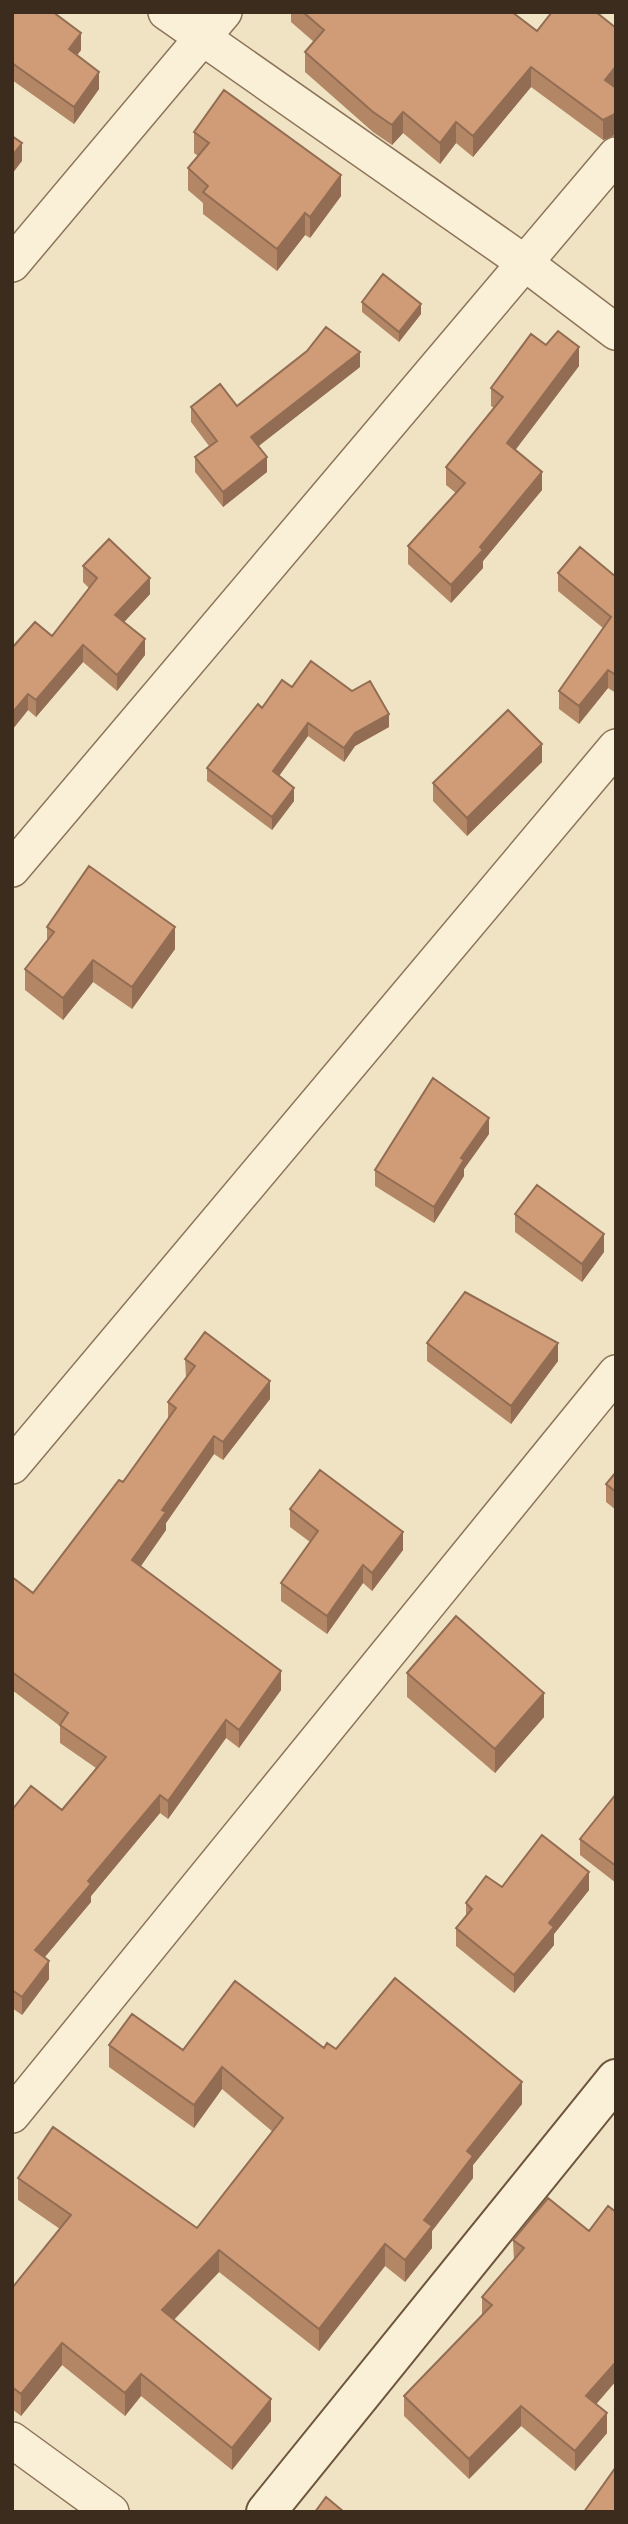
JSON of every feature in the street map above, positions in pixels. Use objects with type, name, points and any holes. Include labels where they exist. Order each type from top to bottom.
[{"type":"street","points":[[166,12],[213,25],[616,332]]},
{"type":"street","points":[[12,264],[213,25]]},
{"type":"street","points":[[12,869],[616,155]]},
{"type":"street","points":[[12,1466],[616,747]]},
{"type":"street","points":[[12,2115],[616,1373]]},
{"type":"street","points":[[266,2512],[616,2080]]},
{"type":"street","points":[[12,2440],[111,2512]]},
{"type":"building","points":[[12,12],[53,12],[81,33],[69,49],[99,72],[74,107],[12,63]]},
{"type":"building","points":[[303,12],[512,12],[537,31],[552,12],[596,12],[616,28],[616,66],[605,80],[616,88],[616,112],[603,120],[531,67],[473,136],[456,122],[440,143],[403,112],[392,125],[373,112],[305,52],[324,30]]},
{"type":"building","points":[[224,90],[341,175],[310,217],[305,213],[277,249],[203,192],[208,186],[188,168],[209,143],[194,132]]},
{"type":"building","points":[[12,136],[22,143],[12,156]]},
{"type":"building","points":[[383,274],[421,304],[399,332],[362,302]]},
{"type":"building","points":[[326,327],[360,352],[251,437],[267,457],[223,492],[195,457],[217,441],[191,407],[220,384],[237,406],[307,351]]},
{"type":"building","points":[[558,331],[579,347],[507,443],[542,472],[480,547],[483,550],[451,585],[408,546],[465,483],[446,467],[503,397],[491,388],[531,334],[546,345]]},
{"type":"building","points":[[109,539],[150,578],[115,615],[145,639],[117,675],[83,645],[36,700],[28,694],[12,713],[12,648],[35,622],[52,636],[97,578],[83,566]]},
{"type":"building","points":[[580,547],[616,577],[616,675],[608,670],[579,706],[559,691],[611,617],[558,573]]},
{"type":"building","points":[[311,661],[352,691],[370,681],[389,714],[355,733],[344,748],[308,723],[273,771],[294,788],[272,817],[207,768],[258,704],[262,708],[282,680],[292,687]]},
{"type":"building","points":[[508,710],[542,744],[467,818],[433,783]]},
{"type":"building","points":[[89,866],[175,927],[132,987],[93,960],[63,998],[25,969],[54,932],[47,927]]},
{"type":"building","points":[[433,1078],[489,1118],[461,1158],[464,1160],[434,1207],[375,1170]]},
{"type":"building","points":[[537,1185],[604,1234],[582,1264],[515,1214]]},
{"type":"building","points":[[465,1292],[558,1343],[511,1406],[427,1343]]},
{"type":"building","points":[[205,1332],[270,1381],[223,1442],[214,1436],[162,1510],[166,1512],[132,1560],[281,1671],[239,1730],[226,1720],[168,1801],[160,1795],[88,1881],[91,1884],[35,1950],[49,1961],[22,1997],[12,1990],[12,1810],[31,1786],[62,1810],[106,1757],[60,1725],[68,1713],[12,1672],[12,1577],[33,1593],[119,1480],[123,1482],[176,1408],[168,1402],[195,1366],[185,1359]]},
{"type":"building","points":[[320,1470],[403,1532],[372,1573],[363,1565],[327,1616],[281,1583],[318,1531],[290,1509]]},
{"type":"building","points":[[616,1472],[616,1492],[606,1484]]},
{"type":"building","points":[[456,1616],[544,1693],[495,1749],[407,1673]]},
{"type":"building","points":[[616,1794],[616,1866],[580,1839]]},
{"type":"building","points":[[542,1835],[589,1872],[549,1923],[554,1927],[514,1975],[456,1928],[472,1909],[466,1903],[486,1876],[502,1887]]},
{"type":"building","points":[[395,1978],[522,2082],[467,2151],[473,2156],[424,2220],[432,2226],[405,2260],[385,2244],[319,2329],[219,2250],[162,2310],[271,2399],[232,2448],[141,2374],[125,2393],[62,2343],[21,2394],[12,2387],[12,2288],[71,2215],[18,2178],[53,2127],[197,2228],[283,2118],[222,2067],[194,2105],[109,2045],[132,2014],[183,2050],[235,1981],[324,2048],[327,2043],[336,2049]]},
{"type":"building","points":[[548,2198],[589,2231],[608,2206],[616,2212],[616,2362],[586,2396],[607,2413],[575,2451],[521,2406],[469,2459],[404,2396],[492,2305],[482,2297],[524,2248],[513,2240]]},
{"type":"building","points":[[616,2467],[616,2512],[584,2512]]},
{"type":"building","points":[[326,2497],[344,2512],[315,2512]]}]
